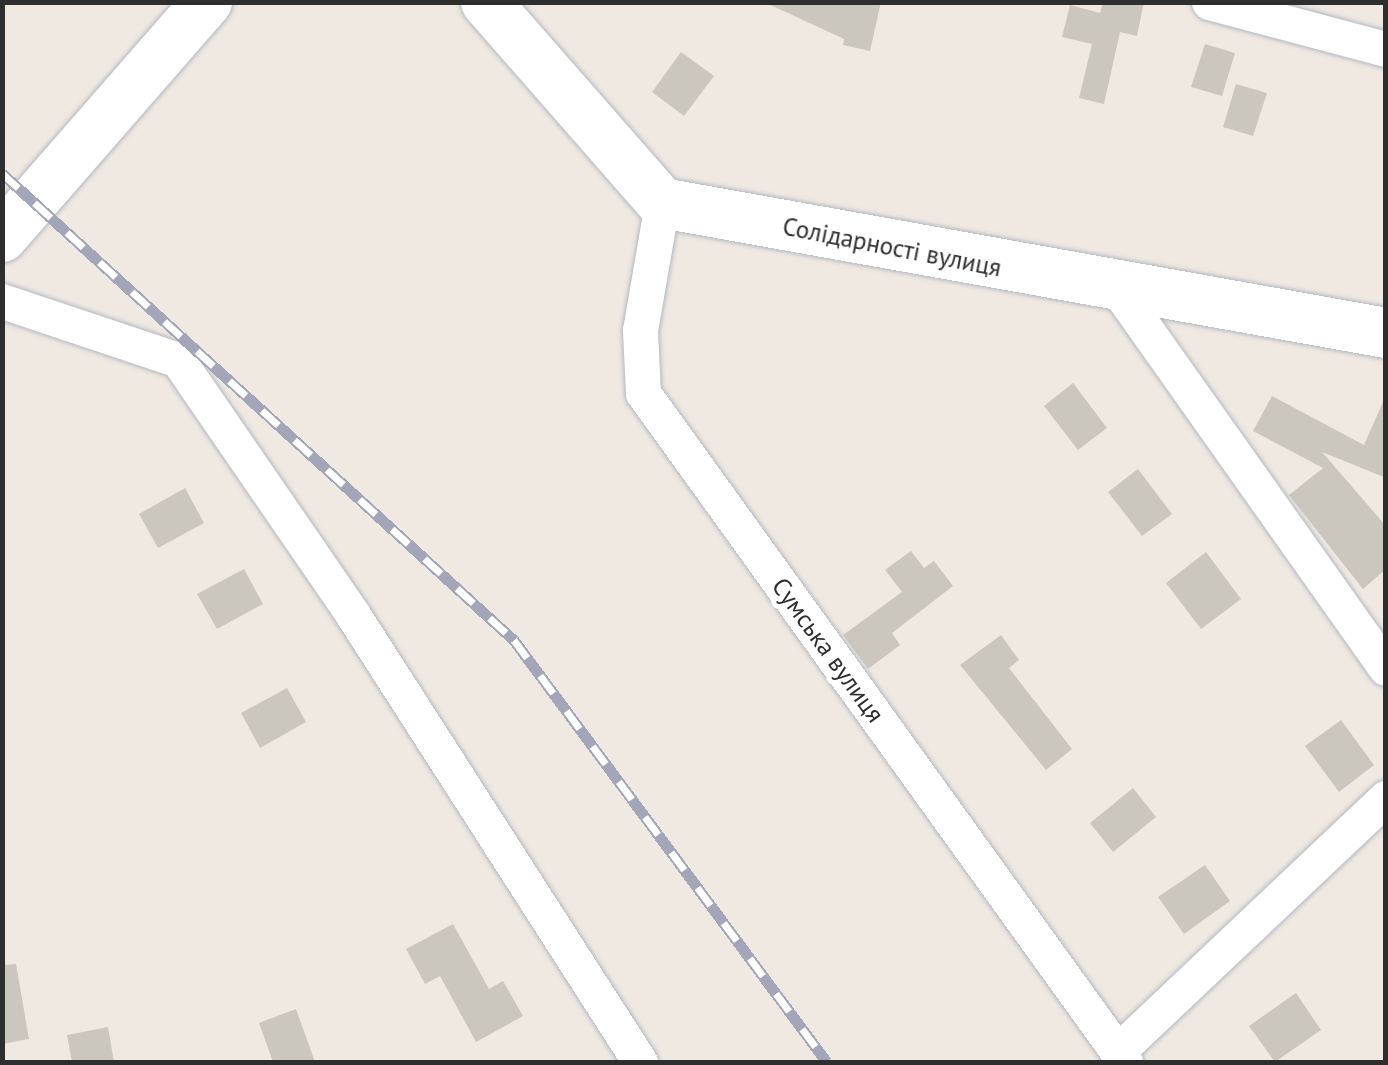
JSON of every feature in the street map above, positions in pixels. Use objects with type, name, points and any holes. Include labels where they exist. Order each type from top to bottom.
[{"type":"street","points":[[18,218],[208,2]]},
{"type":"street","points":[[486,2],[662,203]]},
{"type":"street","points":[[1209,2],[1386,49]]},
{"type":"street","name":"Солідарності вулиця","points":[[662,203],[1118,290],[1386,333]]},
{"type":"street","name":"Сумська вулиця","points":[[662,203],[640,330],[643,393],[1121,1058]]},
{"type":"street","points":[[1118,290],[1386,668]]},
{"type":"street","points":[[2,302],[178,360],[353,615],[640,1062]]},
{"type":"street","points":[[1121,1058],[1386,798]]},
{"type":"building","points":[[764,2],[881,2],[870,51],[843,45],[844,39]]},
{"type":"building","points":[[1103,2],[1144,2],[1137,36],[1120,32],[1104,104],[1079,98],[1092,44],[1062,37],[1070,5],[1100,13]]},
{"type":"building","points":[[1205,44],[1235,53],[1222,96],[1191,87]]},
{"type":"building","points":[[681,52],[714,76],[684,116],[652,92]]},
{"type":"building","points":[[1236,84],[1267,93],[1253,136],[1223,127]]},
{"type":"building","points":[[1073,383],[1107,428],[1078,450],[1044,406]]},
{"type":"building","points":[[1386,395],[1386,478],[1322,452],[1386,526],[1386,569],[1363,589],[1289,495],[1323,468],[1253,431],[1272,396],[1364,445]]},
{"type":"building","points":[[1138,469],[1172,514],[1142,536],[1108,492]]},
{"type":"building","points":[[185,488],[204,523],[158,548],[139,514]]},
{"type":"building","points":[[911,551],[924,568],[934,561],[953,586],[892,633],[900,645],[868,669],[843,635],[902,592],[885,570]]},
{"type":"building","points":[[1206,552],[1241,599],[1201,629],[1166,583]]},
{"type":"building","points":[[244,569],[263,604],[217,629],[197,594]]},
{"type":"building","points":[[1001,635],[1019,660],[1009,668],[1072,749],[1046,770],[960,665]]},
{"type":"building","points":[[287,688],[306,722],[260,748],[241,713]]},
{"type":"building","points":[[1341,720],[1374,765],[1339,792],[1305,746]]},
{"type":"building","points":[[1133,788],[1156,817],[1113,852],[1090,823]]},
{"type":"building","points":[[1205,865],[1230,901],[1184,934],[1158,897]]},
{"type":"building","points":[[453,924],[489,989],[503,981],[523,1016],[476,1042],[440,976],[425,984],[406,949]]},
{"type":"building","points":[[16,964],[29,1039],[2,1044],[2,965]]},
{"type":"building","points":[[1296,993],[1321,1030],[1275,1062],[1249,1026]]},
{"type":"building","points":[[296,1009],[315,1062],[273,1062],[259,1023]]},
{"type":"building","points":[[108,1027],[114,1062],[72,1062],[67,1035]]},
{"type":"railway","points":[[2,173],[514,640],[827,1062]]}]
